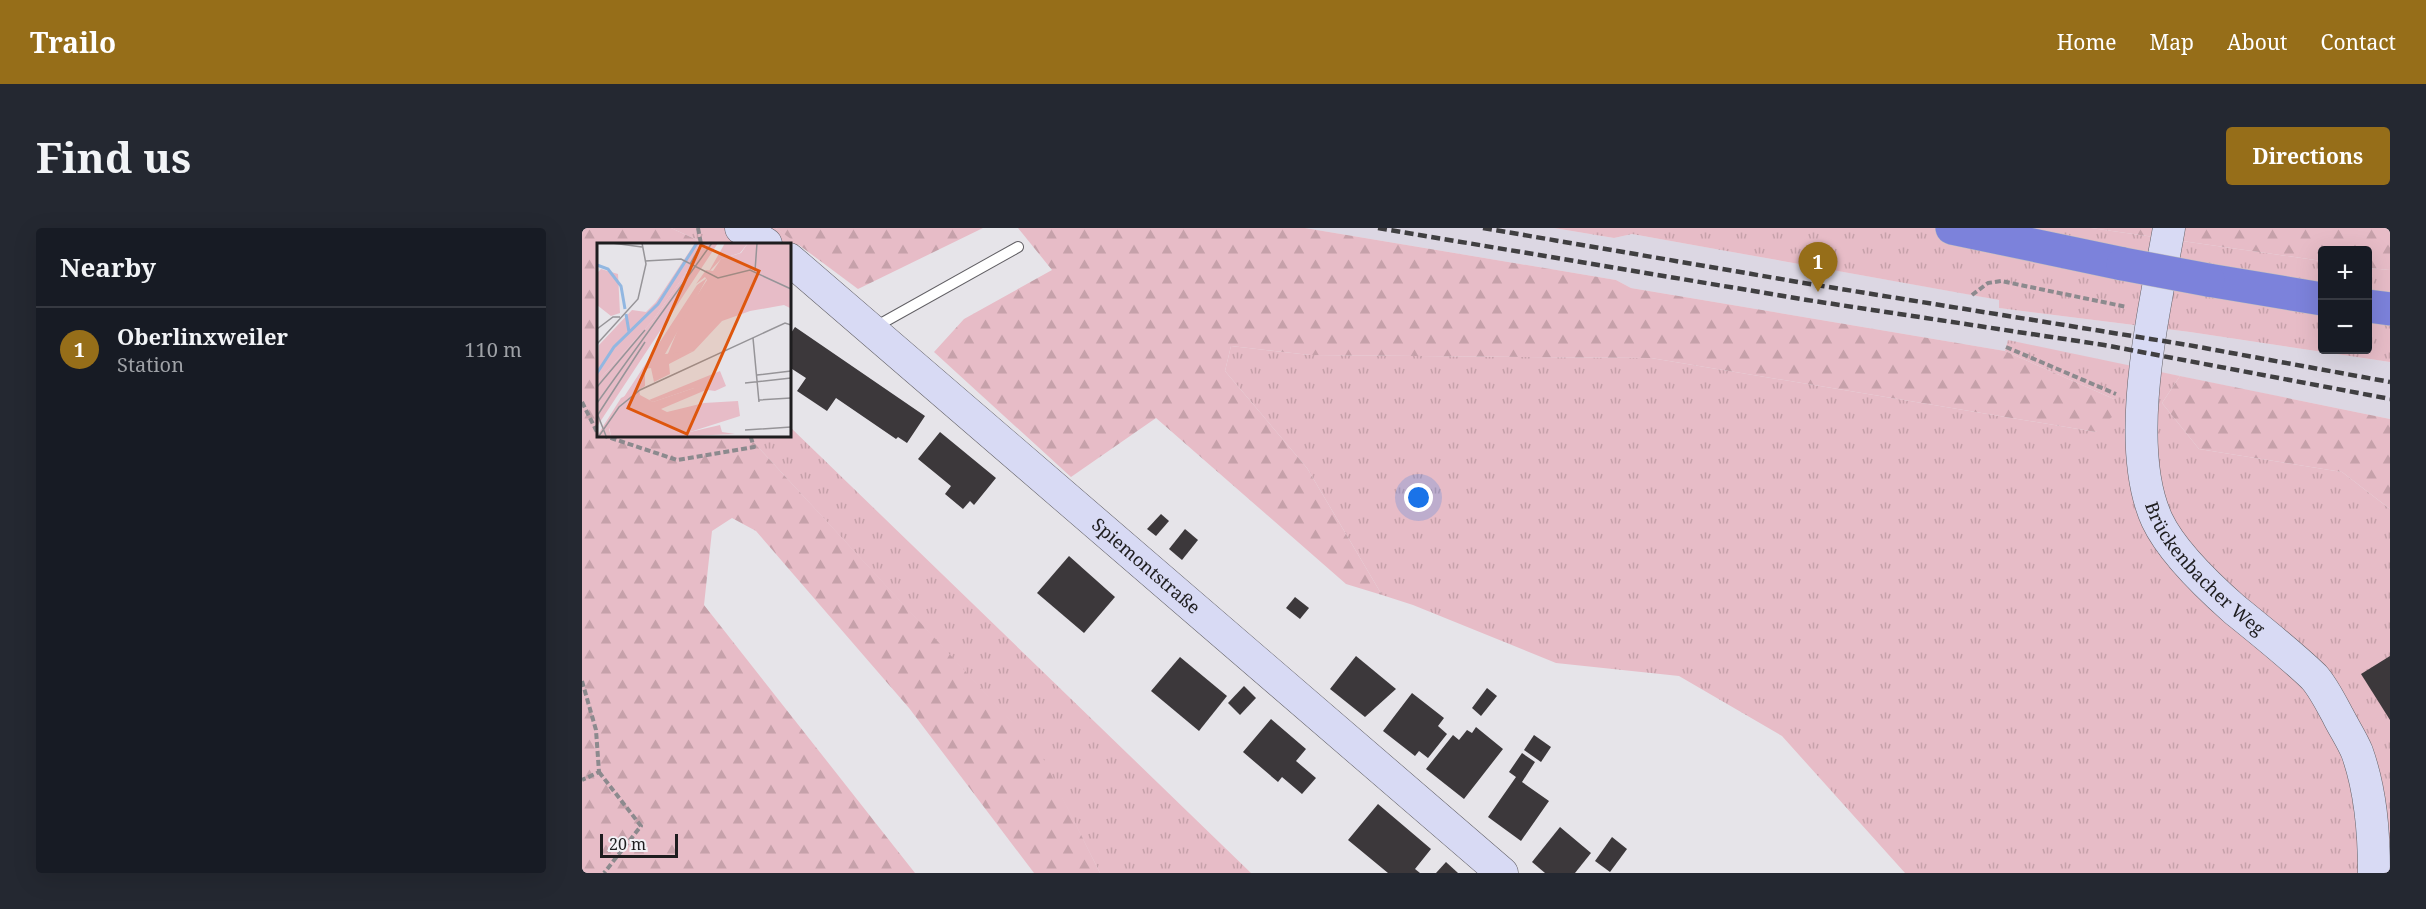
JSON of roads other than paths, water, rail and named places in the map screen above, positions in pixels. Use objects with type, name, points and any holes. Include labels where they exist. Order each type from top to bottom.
[{"type":"highway","points":[[1952,228],[2123,264],[2318,297]]},
{"type":"highway","points":[[2372,307],[2390,309]]},
{"type":"street","points":[[741,228],[764,243]]},
{"type":"street","name":"Brückenbacher Weg","points":[[2169,228],[2154,313],[2142,405],[2145,483],[2157,521],[2186,562],[2206,583],[2315,679],[2356,750],[2366,783],[2374,834],[2374,873]]},
{"type":"street","name":"Spiemontstraße","points":[[790,260],[1502,873]]},
{"type":"lane","points":[[872,329],[1018,247]]},
{"type":"railway","points":[[1378,228],[1807,300],[2104,345],[2390,399]]},
{"type":"railway","points":[[1483,228],[2188,345],[2390,382]]},
{"type":"place","name":"Oberlinxweiler","points":[[1818,292]]}]
